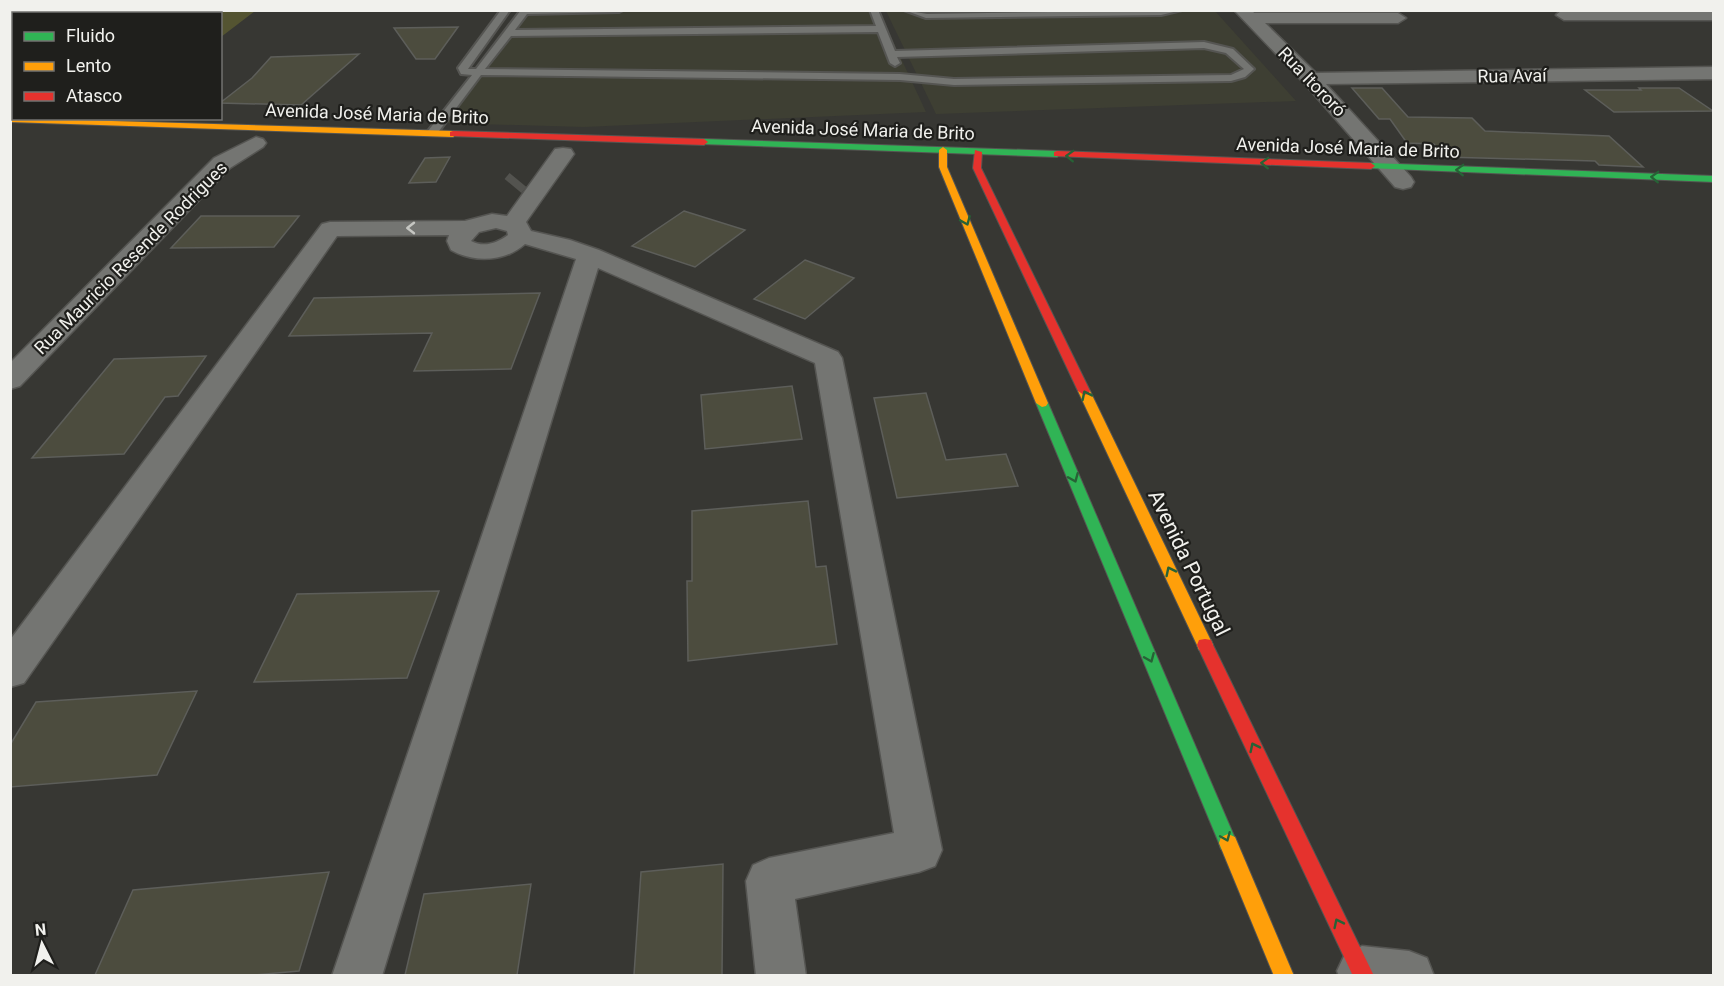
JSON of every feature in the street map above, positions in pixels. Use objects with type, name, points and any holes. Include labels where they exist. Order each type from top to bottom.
[{"type":"main road","name":"Avenida José Maria de Brito","points":[[10,120],[943,150],[1398,178],[1713,179]]},
{"type":"main road","points":[[10,134],[97,137]]},
{"type":"main road","points":[[943,150],[960,168],[1284,975]]},
{"type":"main road","points":[[960,168],[978,152]]},
{"type":"main road","name":"Avenida Portugal","points":[[960,168],[1363,973]]},
{"type":"street","points":[[1246,14],[1398,18]]},
{"type":"street","name":"Rua Itororó","points":[[1246,14],[1311,80],[1398,178]]},
{"type":"street","points":[[1564,15],[1713,15]]},
{"type":"street","name":"Rua Avaí","points":[[1311,80],[1713,73]]},
{"type":"street","name":"Rua Mauricio Resende Rodrigues","points":[[10,380],[222,163],[252,143]]},
{"type":"street","points":[[474,233],[491,251],[509,245],[540,187],[550,155]]},
{"type":"street","points":[[474,233],[512,189],[540,187]]},
{"type":"street","points":[[10,671],[312,251],[516,230],[590,255],[828,358],[919,850],[769,881],[781,975]]},
{"type":"street","points":[[357,975],[590,255]]},
{"type":"street","points":[[1363,973],[1409,975]]},
{"type":"lane","points":[[506,10],[463,68],[464,72],[478,74],[900,76],[954,82],[1220,78],[1242,75],[1249,69],[1236,53],[1225,47],[1204,45],[891,54]]},
{"type":"lane","points":[[432,133],[526,11],[619,10]]},
{"type":"lane","points":[[874,10],[900,76]]},
{"type":"lane","points":[[908,10],[926,16],[1161,13],[1178,10]]},
{"type":"lane","points":[[509,33],[881,29]]},
{"type":"shaded area","points":[[530,10],[879,11],[926,112],[584,127],[443,123]]},
{"type":"shaded area","points":[[11,11],[255,11],[222,36],[222,12],[12,12],[11,108]]},
{"type":"shaded area","points":[[886,11],[1215,11],[1296,101],[936,114]]},
{"type":"building","points":[[458,27],[435,59],[416,59],[394,28]]},
{"type":"building","points":[[359,54],[301,105],[222,103],[252,78],[271,57]]},
{"type":"building","points":[[1352,88],[1382,88],[1408,117],[1472,118],[1485,131],[1609,136],[1643,167],[1599,165],[1595,161],[1444,157],[1434,144],[1407,143],[1390,119],[1379,119]]},
{"type":"building","points":[[1639,88],[1679,88],[1713,111],[1614,112],[1585,90],[1641,90]]},
{"type":"building","points":[[450,157],[436,182],[409,183],[425,158]]},
{"type":"building","points":[[684,211],[745,230],[695,267],[632,246]]},
{"type":"building","points":[[201,216],[299,216],[274,247],[171,248]]},
{"type":"building","points":[[805,260],[854,278],[805,319],[754,299]]},
{"type":"building","points":[[540,293],[511,369],[414,371],[432,333],[289,336],[314,298]]},
{"type":"building","points":[[206,356],[178,396],[165,397],[124,454],[32,458],[114,359]]},
{"type":"building","points":[[792,386],[802,439],[705,449],[701,395]]},
{"type":"building","points":[[926,393],[946,460],[1006,454],[1018,486],[897,498],[874,398]]},
{"type":"building","points":[[808,501],[816,567],[826,566],[837,644],[688,661],[687,581],[692,581],[692,511]]},
{"type":"building","points":[[439,591],[407,678],[254,682],[297,594]]},
{"type":"building","points":[[197,691],[157,775],[10,787],[10,745],[36,702]]},
{"type":"building","points":[[723,864],[722,975],[634,975],[641,872]]},
{"type":"building","points":[[329,872],[299,971],[254,975],[95,975],[133,890]]},
{"type":"building","points":[[531,884],[517,975],[405,975],[424,894]]},
{"type":"tunnel","points":[[513,186],[518,180]]},
{"type":"traffic: fast","points":[[704,142],[1057,154]]},
{"type":"traffic: fast","points":[[1371,166],[1714,179]]},
{"type":"traffic: fast","points":[[1042,403],[1228,843]]},
{"type":"traffic: slow","points":[[10,120],[453,134]]},
{"type":"traffic: slow","points":[[943,150],[943,167],[1042,403]]},
{"type":"traffic: slow","points":[[1084,391],[1205,645]]},
{"type":"traffic: slow","points":[[1228,843],[1284,976]]},
{"type":"traffic: jam","points":[[453,134],[704,142]]},
{"type":"traffic: jam","points":[[978,152],[977,168],[1084,391]]},
{"type":"traffic: jam","points":[[1057,154],[1371,166]]},
{"type":"traffic: jam","points":[[1205,645],[1364,976]]}]
